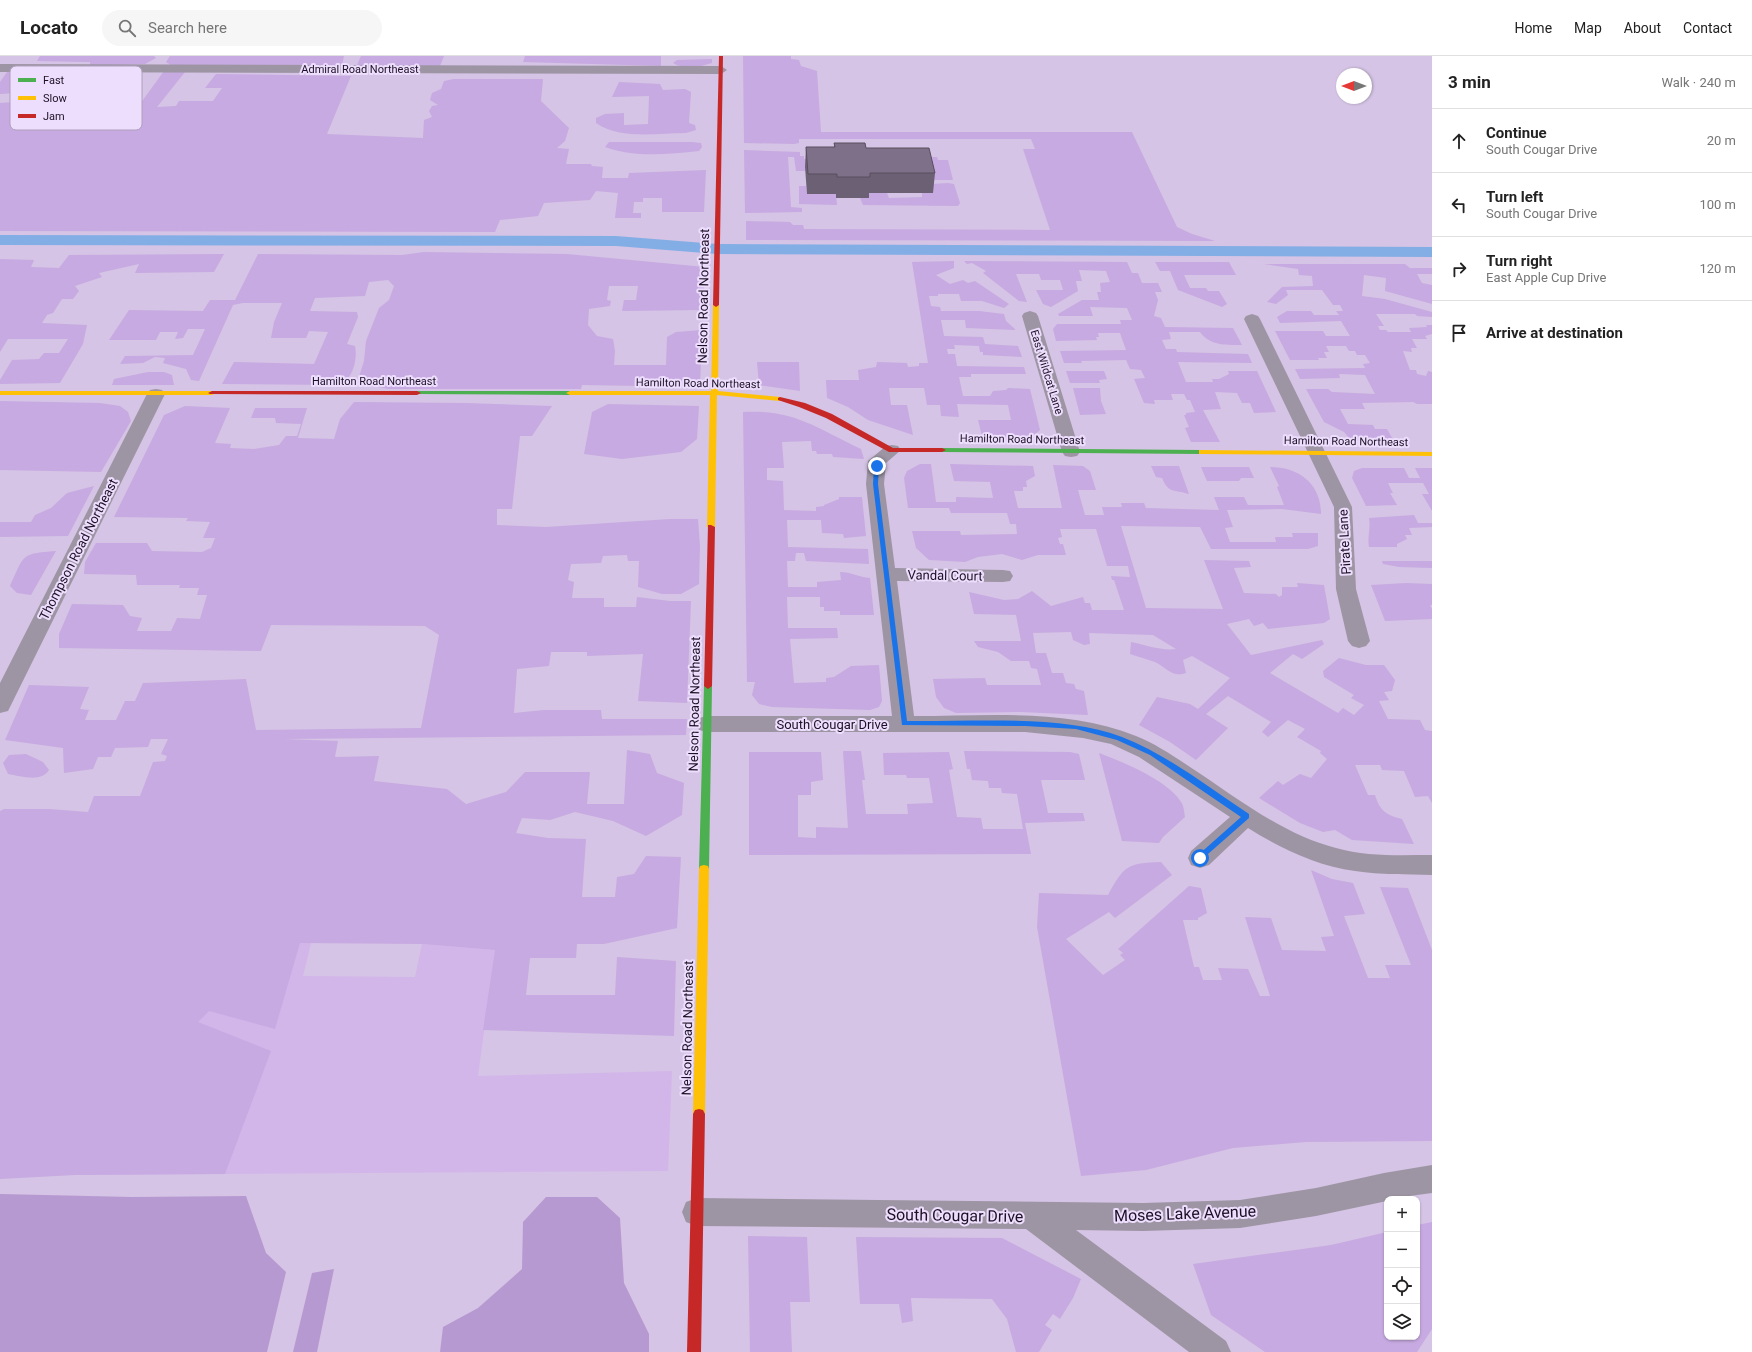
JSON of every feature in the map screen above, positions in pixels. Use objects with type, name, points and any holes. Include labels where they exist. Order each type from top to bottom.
[{"type":"street","name":"Nelson Road Northeast","points":[[694,1352],[721,56]]},
{"type":"street","name":"Admiral Road Northeast","points":[[0,68],[10,68]]},
{"type":"street","name":"Admiral Road Northeast","points":[[142,68],[721,70]]},
{"type":"street","name":"East Wildcat Lane","points":[[1030,316],[1071,452]]},
{"type":"street","name":"Pirate Lane","points":[[1252,319],[1318,452],[1343,507],[1343,540],[1346,589],[1359,641]]},
{"type":"street","name":"Hamilton Road Northeast","points":[[0,394],[713,393],[757,395],[788,400],[818,412],[892,450],[1432,454]]},
{"type":"street","name":"Thompson Road Northeast","points":[[0,705],[156,394]]},
{"type":"street","points":[[892,450],[877,461],[875,484],[888,574],[904,724]]},
{"type":"street","name":"Vandal Court","points":[[888,574],[1003,576]]},
{"type":"street","name":"South Cougar Drive","points":[[707,724],[1025,724],[1076,727],[1119,738],[1152,753],[1246,816],[1290,841],[1333,857],[1377,863],[1432,865]]},
{"type":"street","points":[[1200,858],[1246,816]]},
{"type":"street","name":"Moses Lake Avenue","points":[[1031,1215],[1143,1217],[1240,1214],[1316,1202],[1432,1179]]},
{"type":"street","name":"South Cougar Drive","points":[[697,1212],[1031,1215],[1215,1352]]},
{"type":"shaded area","points":[[40,56],[154,56],[156,58],[145,64],[90,66],[90,62],[37,61]]},
{"type":"shaded area","points":[[170,56],[344,56],[342,65],[172,66],[166,62]]},
{"type":"shaded area","points":[[361,56],[444,56],[440,66],[357,65]]},
{"type":"shaded area","points":[[525,56],[661,56],[661,66],[523,62]]},
{"type":"shaded area","points":[[743,56],[791,56],[791,59],[799,60],[801,66],[817,71],[821,132],[1132,132],[1177,227],[1192,234],[1215,241],[746,240],[746,221],[790,222],[793,225],[803,225],[804,229],[1050,230],[1023,149],[1035,149],[1031,139],[799,139],[799,143],[794,144],[744,143]]},
{"type":"shaded area","points":[[712,59],[712,63],[697,67],[682,67],[673,63],[677,60]]},
{"type":"shaded area","points":[[164,71],[185,72],[157,107],[176,106],[179,101],[213,101],[222,88],[205,88],[216,74],[351,76],[327,134],[423,138],[424,120],[432,117],[429,111],[432,106],[438,105],[430,100],[432,93],[441,89],[444,81],[454,79],[543,79],[541,101],[569,128],[565,141],[557,148],[569,149],[566,164],[591,164],[592,166],[603,167],[602,178],[628,178],[629,173],[706,170],[704,212],[662,212],[662,198],[643,198],[643,202],[634,202],[633,213],[641,213],[641,218],[615,218],[618,193],[596,191],[590,200],[544,203],[538,216],[500,220],[495,232],[0,231],[0,103],[10,102],[10,130],[142,130],[142,101]]},
{"type":"shaded area","points":[[7,72],[10,72],[10,93],[0,94],[0,82]]},
{"type":"shaded area","points":[[619,82],[660,84],[663,90],[685,89],[691,92],[689,123],[695,125],[696,130],[686,133],[628,134],[616,132],[596,123],[596,118],[605,114],[624,113],[624,125],[648,124],[649,96],[612,97]]},
{"type":"shaded area","points":[[609,142],[692,142],[701,143],[702,147],[699,151],[664,154],[640,154],[628,153],[605,147]]},
{"type":"shaded area","points":[[744,150],[800,152],[800,156],[804,156],[804,159],[813,159],[805,171],[796,171],[794,157],[788,157],[791,207],[802,208],[802,212],[745,213]]},
{"type":"shaded area","points":[[932,157],[937,157],[938,160],[948,160],[953,180],[930,180],[922,159],[932,159]]},
{"type":"shaded area","points":[[931,184],[954,184],[960,203],[958,206],[863,205],[860,198],[869,198],[868,193],[887,193],[889,198],[922,197],[922,193]]},
{"type":"shaded area","points":[[799,186],[806,186],[807,194],[836,194],[837,205],[799,204]]},
{"type":"shaded area","points":[[424,252],[567,254],[705,267],[703,310],[622,311],[624,300],[636,300],[638,286],[609,286],[607,300],[611,301],[610,306],[589,309],[588,325],[597,336],[613,339],[615,351],[614,365],[666,365],[667,337],[676,332],[702,330],[700,387],[582,385],[581,389],[389,389],[357,383],[364,361],[366,341],[379,308],[389,300],[394,286],[388,280],[369,282],[365,296],[315,298],[310,311],[357,312],[358,317],[347,344],[355,346],[356,358],[354,367],[347,379],[337,385],[222,384],[234,362],[314,364],[328,332],[309,331],[306,338],[271,338],[274,322],[282,303],[243,303],[233,305],[199,381],[191,380],[186,369],[163,363],[165,358],[155,357],[143,363],[120,364],[125,356],[193,355],[205,329],[188,329],[183,338],[175,339],[178,332],[160,332],[156,340],[109,340],[129,310],[203,311],[210,300],[235,300],[258,254],[402,255]]},
{"type":"shaded area","points":[[224,254],[214,272],[135,273],[139,264],[99,273],[102,277],[75,286],[79,291],[73,299],[62,299],[53,313],[47,315],[42,323],[87,325],[83,344],[60,383],[0,384],[0,380],[12,360],[39,359],[44,353],[59,353],[68,339],[8,339],[0,352],[0,259],[34,260],[31,267],[59,268],[69,255]]},
{"type":"shaded area","points":[[954,261],[954,268],[936,275],[950,284],[963,280],[968,283],[975,281],[1009,304],[1004,308],[982,301],[961,301],[959,294],[938,294],[938,296],[929,296],[931,306],[940,307],[941,311],[979,311],[1004,314],[1006,321],[1016,330],[966,328],[965,320],[941,320],[944,336],[983,337],[985,344],[1018,346],[1022,357],[983,355],[983,352],[980,352],[979,346],[954,345],[955,349],[947,349],[948,354],[955,354],[957,366],[1024,367],[1026,374],[971,374],[971,377],[959,377],[963,396],[990,396],[993,391],[1006,390],[1008,388],[1030,389],[1040,430],[1028,441],[983,440],[978,420],[1011,420],[1008,405],[957,404],[959,417],[941,416],[940,405],[927,405],[924,388],[889,388],[891,405],[907,405],[913,435],[868,420],[848,407],[827,398],[826,380],[859,380],[858,370],[876,367],[877,362],[907,363],[908,367],[919,366],[919,363],[928,363],[912,262]]},
{"type":"shaded area","points":[[964,261],[1127,262],[1132,273],[1138,273],[1142,283],[1158,283],[1162,292],[1155,292],[1158,300],[1154,316],[1161,318],[1165,327],[1233,328],[1242,345],[1219,344],[1204,337],[1200,332],[1169,332],[1171,339],[1162,340],[1166,349],[1176,349],[1177,352],[1248,354],[1252,363],[1178,362],[1186,382],[1213,382],[1212,379],[1219,379],[1229,374],[1228,371],[1257,371],[1276,412],[1254,413],[1250,403],[1242,403],[1237,393],[1215,392],[1221,409],[1203,410],[1220,442],[1191,442],[1185,428],[1189,427],[1184,415],[1186,415],[1186,413],[1195,412],[1190,400],[1187,400],[1184,394],[1171,394],[1173,400],[1154,400],[1155,404],[1144,403],[1134,379],[1145,378],[1141,370],[1130,369],[1126,360],[1064,363],[1060,351],[1126,350],[1120,333],[1098,333],[1099,337],[1096,337],[1097,340],[1056,341],[1053,329],[1057,324],[1121,324],[1120,320],[1132,320],[1127,308],[1090,307],[1093,316],[1059,316],[1058,314],[1082,300],[1099,300],[1097,292],[1101,292],[1100,283],[1110,282],[1106,271],[1079,270],[1082,281],[1076,281],[1078,291],[1051,307],[1043,304],[1036,290],[1063,290],[1060,280],[1041,280],[1039,274],[1016,274],[1027,302],[1019,301],[983,273],[986,271],[972,263],[967,264]]},
{"type":"shaded area","points":[[1155,262],[1229,262],[1236,275],[1184,275],[1190,288],[1206,288],[1208,291],[1219,291],[1227,304],[1222,307],[1178,290],[1170,271],[1160,271]]},
{"type":"shaded area","points":[[1264,264],[1405,264],[1410,268],[1432,268],[1432,274],[1417,274],[1422,283],[1432,285],[1432,304],[1385,291],[1386,278],[1364,275],[1362,296],[1385,299],[1432,312],[1432,317],[1417,316],[1415,314],[1376,314],[1384,326],[1378,326],[1380,330],[1386,330],[1388,332],[1411,332],[1409,328],[1427,327],[1426,325],[1432,325],[1432,334],[1425,336],[1427,339],[1412,339],[1417,348],[1411,348],[1412,352],[1403,351],[1410,370],[1416,370],[1417,374],[1426,376],[1428,371],[1432,372],[1432,404],[1417,404],[1413,402],[1362,403],[1365,409],[1340,409],[1348,424],[1373,425],[1375,429],[1387,429],[1395,443],[1352,441],[1344,432],[1324,422],[1306,389],[1328,389],[1332,392],[1375,394],[1365,375],[1339,374],[1340,378],[1300,379],[1295,369],[1365,368],[1363,364],[1370,363],[1365,355],[1357,355],[1355,351],[1349,351],[1346,346],[1326,346],[1329,352],[1324,352],[1327,358],[1318,358],[1319,360],[1290,360],[1275,331],[1323,331],[1326,336],[1350,336],[1341,321],[1280,323],[1277,317],[1287,311],[1311,311],[1314,315],[1339,315],[1336,311],[1343,311],[1340,305],[1333,305],[1322,290],[1286,290],[1288,295],[1276,304],[1267,302],[1282,287],[1313,286],[1312,276],[1299,275],[1298,269]]},
{"type":"shaded area","points":[[757,362],[799,362],[800,391],[759,385]]},
{"type":"shaded area","points":[[1066,371],[1104,371],[1107,379],[1099,380],[1100,383],[1070,383]]},
{"type":"shaded area","points":[[148,372],[164,372],[172,375],[174,385],[112,385],[114,379]]},
{"type":"shaded area","points":[[1073,388],[1100,388],[1101,401],[1106,414],[1080,415]]},
{"type":"shaded area","points":[[0,401],[100,403],[120,406],[128,412],[131,421],[101,472],[0,470]]},
{"type":"shaded area","points":[[354,402],[466,403],[552,406],[532,436],[520,436],[512,509],[497,509],[497,525],[546,527],[670,519],[698,519],[700,546],[699,584],[681,594],[662,594],[638,587],[639,561],[628,561],[627,555],[603,556],[601,563],[571,564],[568,580],[574,582],[572,598],[604,598],[604,607],[636,607],[637,597],[670,601],[691,601],[687,703],[638,701],[643,654],[587,656],[587,652],[551,652],[549,666],[517,669],[514,713],[544,710],[601,710],[602,719],[687,719],[686,735],[284,739],[338,741],[335,757],[379,756],[374,781],[447,789],[466,804],[506,792],[525,772],[590,772],[587,804],[624,804],[627,750],[650,754],[657,773],[684,783],[682,815],[646,836],[613,821],[575,812],[550,820],[522,818],[516,833],[548,838],[586,839],[582,897],[615,897],[617,877],[634,874],[646,856],[681,857],[677,928],[604,944],[577,944],[576,958],[530,958],[526,995],[615,995],[617,957],[676,961],[674,1036],[483,1030],[495,950],[422,944],[300,943],[275,1029],[209,1011],[198,1022],[271,1051],[225,1174],[75,1175],[0,1179],[0,811],[4,809],[49,809],[88,812],[94,796],[140,796],[153,762],[165,761],[167,756],[161,754],[168,739],[151,739],[148,747],[115,748],[111,757],[98,757],[93,769],[64,773],[63,748],[5,740],[29,685],[89,687],[80,709],[89,710],[85,720],[116,720],[125,701],[135,701],[143,683],[246,679],[256,730],[421,728],[439,635],[425,626],[271,625],[261,651],[59,648],[59,634],[72,604],[123,605],[130,616],[142,618],[137,631],[171,631],[177,618],[200,619],[207,595],[197,595],[199,588],[179,588],[180,585],[137,585],[136,575],[84,574],[85,562],[96,543],[147,543],[152,551],[202,552],[211,548],[215,538],[203,538],[210,522],[186,521],[188,518],[114,517],[164,415],[185,406],[230,408],[215,443],[231,444],[230,448],[254,449],[279,445],[286,436],[297,436],[301,424],[276,423],[275,418],[251,418],[255,408],[307,408],[298,438],[334,439],[340,419]]},
{"type":"shaded area","points":[[608,404],[699,406],[697,439],[681,452],[622,459],[584,454],[592,412]]},
{"type":"shaded area","points":[[743,412],[761,412],[792,417],[861,449],[864,459],[833,457],[832,454],[817,454],[816,451],[812,451],[811,441],[782,442],[784,468],[767,468],[767,480],[783,481],[784,510],[816,511],[816,507],[824,506],[839,499],[839,497],[862,497],[866,536],[844,538],[843,534],[822,533],[821,520],[787,520],[788,547],[868,549],[869,564],[806,561],[804,553],[796,553],[795,561],[787,561],[788,587],[817,587],[817,582],[841,580],[840,572],[870,578],[874,615],[840,615],[840,611],[824,611],[824,607],[820,607],[820,597],[787,597],[788,628],[837,628],[838,638],[790,639],[794,683],[826,682],[826,678],[834,677],[851,666],[879,665],[882,701],[879,707],[870,710],[772,707],[759,704],[752,695],[755,682],[747,682]]},
{"type":"shaded area","points":[[920,464],[931,464],[936,502],[956,502],[956,497],[993,498],[990,482],[954,481],[950,464],[1033,466],[1035,476],[1026,481],[1027,487],[1023,487],[1023,491],[1014,491],[1018,508],[1062,508],[1053,465],[1083,466],[1090,471],[1096,490],[1078,490],[1085,515],[1104,515],[1102,507],[1122,507],[1121,503],[1144,503],[1146,508],[1219,510],[1214,497],[1244,497],[1248,505],[1284,505],[1277,487],[1279,486],[1270,467],[1290,470],[1306,479],[1313,486],[1317,494],[1321,514],[1282,509],[1227,510],[1233,527],[1225,528],[1230,542],[1276,542],[1275,537],[1293,537],[1292,533],[1318,533],[1318,546],[1308,549],[1211,549],[1200,527],[1121,526],[1146,608],[1223,609],[1204,560],[1249,561],[1251,567],[1234,568],[1244,593],[1276,594],[1279,597],[1282,595],[1282,587],[1298,587],[1297,583],[1324,585],[1330,619],[1324,623],[1268,629],[1263,623],[1254,626],[1249,619],[1227,624],[1251,655],[1322,640],[1324,644],[1302,659],[1293,654],[1270,673],[1338,713],[1343,708],[1354,715],[1364,705],[1351,698],[1354,695],[1324,677],[1323,671],[1339,658],[1366,665],[1384,665],[1395,680],[1392,691],[1384,692],[1389,700],[1379,701],[1388,719],[1420,720],[1425,730],[1432,731],[1432,803],[1428,796],[1415,797],[1404,771],[1382,770],[1380,765],[1355,765],[1368,795],[1375,795],[1384,812],[1402,819],[1414,844],[1352,840],[1335,830],[1323,832],[1300,823],[1259,798],[1278,781],[1283,785],[1300,774],[1311,778],[1327,759],[1320,753],[1321,751],[1297,737],[1305,729],[1288,720],[1268,737],[1262,732],[1271,722],[1228,696],[1206,714],[1228,728],[1196,760],[1170,742],[1139,725],[1157,697],[1190,704],[1198,709],[1230,678],[1192,656],[1183,660],[1186,673],[1177,674],[1155,662],[1130,654],[1131,642],[1159,648],[1176,649],[1153,635],[1089,633],[1090,644],[1084,645],[1073,640],[1071,632],[1033,633],[1036,653],[1046,653],[1052,673],[1063,673],[1066,683],[1074,684],[1076,689],[1084,691],[1088,715],[1020,712],[956,713],[944,708],[936,697],[933,679],[985,678],[987,685],[1041,685],[1037,669],[1031,668],[1029,661],[1011,661],[998,652],[978,647],[974,641],[1021,641],[1016,615],[974,614],[969,592],[1004,600],[1018,599],[1032,591],[1051,606],[1083,597],[1085,603],[1090,603],[1092,610],[1124,610],[1114,580],[1112,580],[1111,576],[1130,577],[1128,566],[1107,566],[1096,529],[1060,529],[1062,537],[1058,538],[1060,544],[1063,544],[1066,555],[1038,555],[1022,560],[1002,554],[978,557],[965,562],[929,560],[916,548],[912,531],[960,531],[961,535],[1017,534],[1016,524],[1010,524],[1007,513],[951,513],[949,508],[908,508],[904,478],[907,471]]},
{"type":"shaded area","points":[[1151,466],[1179,466],[1189,494],[1169,489],[1162,478],[1156,477]]},
{"type":"shaded area","points":[[1201,467],[1249,467],[1254,478],[1241,478],[1239,481],[1207,481]]},
{"type":"shaded area","points":[[1362,468],[1404,468],[1409,478],[1420,478],[1415,468],[1432,468],[1432,511],[1422,494],[1429,494],[1423,483],[1388,483],[1393,493],[1390,493],[1397,505],[1366,506],[1352,478],[1354,471]]},
{"type":"shaded area","points":[[94,486],[68,536],[0,537],[0,522],[31,522],[35,515],[51,508],[67,493]]},
{"type":"shaded area","points":[[1414,515],[1418,523],[1432,523],[1432,527],[1409,528],[1412,535],[1405,535],[1407,539],[1397,544],[1397,547],[1369,547],[1369,518]]},
{"type":"shaded area","points":[[56,551],[31,595],[17,593],[10,586],[18,567],[25,558],[36,553]]},
{"type":"shaded area","points":[[1382,561],[1432,561],[1432,568],[1399,567],[1383,564]]},
{"type":"shaded area","points":[[1406,583],[1432,584],[1432,605],[1430,605],[1432,609],[1432,619],[1385,621],[1371,585]]},
{"type":"shaded area","points":[[843,751],[861,751],[865,780],[862,780],[866,814],[908,814],[907,804],[933,803],[929,778],[907,778],[906,775],[884,775],[883,753],[949,752],[953,769],[949,770],[957,817],[981,818],[983,829],[1023,829],[1017,794],[1002,793],[1001,788],[989,788],[988,781],[972,780],[970,769],[967,769],[964,751],[1070,752],[1079,754],[1085,780],[1041,780],[1048,813],[1083,813],[1085,821],[1025,823],[1031,854],[749,855],[749,752],[821,752],[823,780],[811,782],[811,795],[798,795],[798,837],[816,838],[816,827],[848,828]]},
{"type":"shaded area","points":[[1099,753],[1131,766],[1156,779],[1175,794],[1181,802],[1185,817],[1163,837],[1159,843],[1122,841]]},
{"type":"shaded area","points":[[26,754],[43,762],[49,770],[45,774],[36,778],[8,774],[3,763],[9,755]]},
{"type":"shaded area","points":[[1161,862],[1172,875],[1115,918],[1109,912],[1066,939],[1103,975],[1125,960],[1120,955],[1123,953],[1118,949],[1189,886],[1201,888],[1207,913],[1198,918],[1198,920],[1183,920],[1194,967],[1199,967],[1203,980],[1222,980],[1218,968],[1248,969],[1260,996],[1270,996],[1245,917],[1271,918],[1282,950],[1326,951],[1321,937],[1334,936],[1311,870],[1332,879],[1353,883],[1365,914],[1344,916],[1368,978],[1390,978],[1385,965],[1411,965],[1380,887],[1408,888],[1432,950],[1432,1141],[1306,1142],[1233,1148],[1146,1170],[1081,1176],[1037,927],[1039,893],[1108,895],[1118,878],[1128,868],[1134,865]]},
{"type":"shaded area","points":[[311,943],[303,976],[415,977],[422,944],[495,950],[478,1076],[672,1071],[668,1171],[75,1175],[155,944]]},
{"type":"shaded area","points":[[0,1194],[132,1197],[246,1196],[266,1253],[286,1272],[267,1352],[0,1352]]},
{"type":"shaded area","points":[[546,1197],[597,1197],[620,1218],[624,1283],[649,1334],[649,1352],[440,1352],[443,1327],[478,1308],[522,1269],[523,1222]]},
{"type":"shaded area","points":[[1432,1222],[1432,1329],[1417,1352],[1265,1352],[1211,1315],[1193,1264],[1331,1245],[1384,1233],[1384,1340],[1420,1340],[1420,1224]]},
{"type":"shaded area","points":[[748,1236],[807,1237],[810,1302],[790,1302],[792,1352],[750,1352]]},
{"type":"shaded area","points":[[856,1237],[1002,1238],[1081,1279],[1073,1298],[1060,1319],[1053,1314],[1045,1325],[1052,1330],[1039,1352],[1016,1352],[1007,1319],[992,1299],[911,1298],[913,1321],[902,1323],[899,1304],[860,1304]]},
{"type":"shaded area","points":[[334,1269],[317,1352],[293,1352],[312,1273]]},
{"type":"building","points":[[834,143],[865,143],[866,148],[929,148],[935,173],[870,173],[870,177],[837,177],[837,174],[808,174],[806,147],[835,147]]},
{"type":"waterway","points":[[0,240],[616,241],[717,249],[1432,252]]},
{"type":"traffic: fast","points":[[417,393],[570,393]]},
{"type":"traffic: fast","points":[[942,450],[1202,452]]},
{"type":"traffic: fast","points":[[704,869],[708,686]]},
{"type":"traffic: slow","points":[[711,527],[716,305]]},
{"type":"traffic: slow","points":[[0,393],[212,393]]},
{"type":"traffic: slow","points":[[570,393],[727,393],[780,399]]},
{"type":"traffic: slow","points":[[1202,452],[1432,454]]},
{"type":"traffic: slow","points":[[699,1114],[704,869]]},
{"type":"traffic: jam","points":[[716,305],[721,56]]},
{"type":"traffic: jam","points":[[212,393],[417,393]]},
{"type":"traffic: jam","points":[[780,399],[802,405],[829,416],[892,450],[942,450]]},
{"type":"traffic: jam","points":[[708,686],[711,527]]},
{"type":"traffic: jam","points":[[694,1352],[699,1114]]},
{"type":"route","points":[[877,466],[875,484],[888,574],[904,724],[1025,724],[1076,727],[1119,738],[1152,753],[1246,816],[1200,858]]}]
